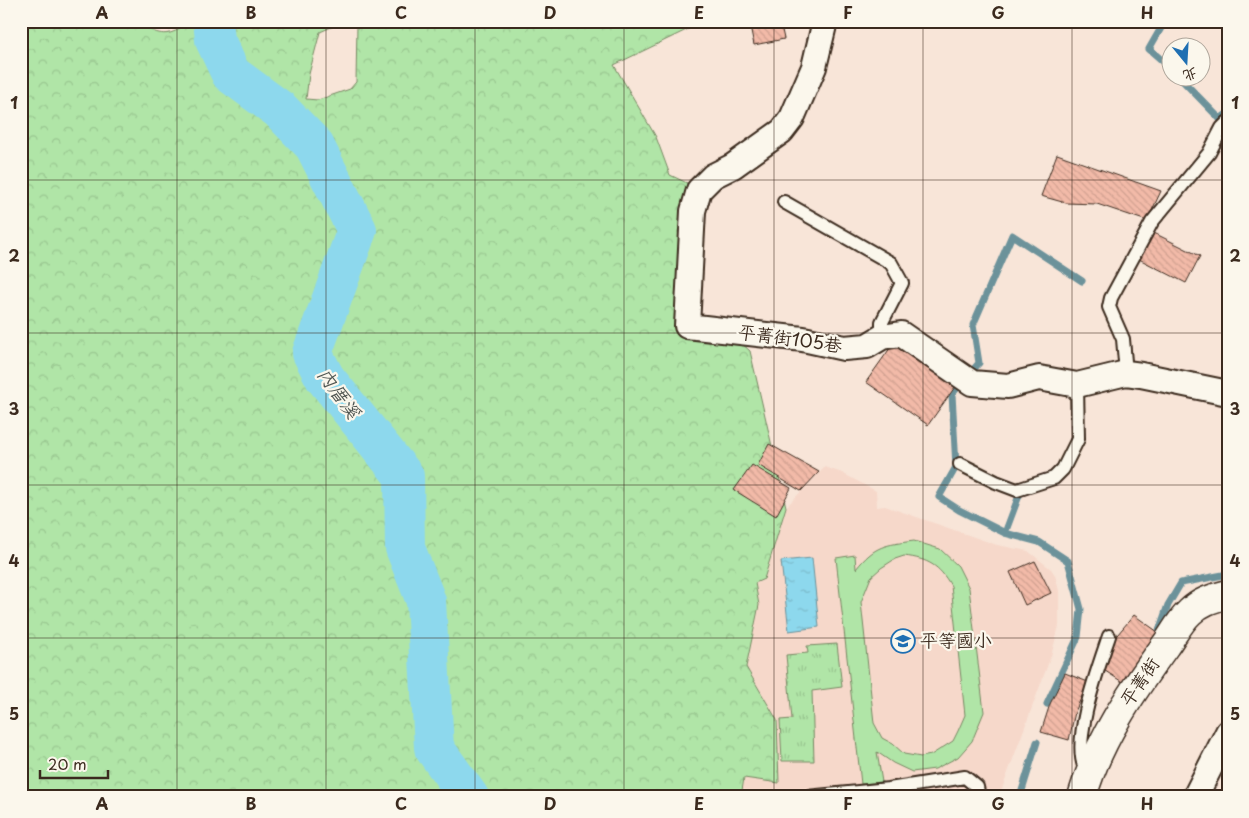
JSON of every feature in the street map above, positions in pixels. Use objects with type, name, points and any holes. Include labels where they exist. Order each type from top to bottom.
[{"type":"street","name":"平菁街105巷","points":[[825,21],[814,67],[792,118],[782,132],[749,155],[713,176],[700,190],[693,211],[687,326],[803,339],[844,348],[867,346],[882,337],[901,334],[972,383],[1008,386],[1039,378],[1077,385],[1126,373],[1228,393]]},
{"type":"street","name":"平菁街","points":[[1085,786],[1120,711],[1190,612],[1207,600],[1228,594]]},
{"type":"street","points":[[1195,797],[1228,732]]},
{"type":"lane","points":[[1126,373],[1123,339],[1109,307],[1111,298],[1152,222],[1209,152],[1222,128],[1228,122]]},
{"type":"lane","points":[[784,202],[891,262],[902,282],[882,322],[882,337]]},
{"type":"lane","points":[[960,464],[1017,490],[1054,478],[1063,470],[1078,439],[1077,385]]},
{"type":"lane","points":[[1085,786],[1081,746],[1088,701],[1109,636]]},
{"type":"lane","points":[[807,797],[889,789],[965,777],[978,787],[979,797]]},
{"type":"shaded area","name":"平等國小","points":[[825,467],[842,473],[876,491],[877,507],[885,506],[997,545],[1028,551],[1051,569],[1055,575],[1059,591],[1059,626],[1051,656],[999,797],[741,797],[744,778],[779,782],[777,720],[746,667],[759,605],[755,583],[764,579],[786,507]]},
{"type":"green space","points":[[21,21],[139,21],[150,30],[164,34],[176,31],[185,21],[345,21],[320,32],[309,74],[306,99],[318,100],[350,89],[356,82],[357,25],[353,21],[705,21],[614,65],[656,137],[670,175],[687,183],[681,257],[682,318],[740,342],[750,351],[786,507],[764,579],[755,583],[759,605],[746,667],[777,720],[779,783],[744,778],[741,797],[21,797]]},
{"type":"green space","points":[[914,541],[940,549],[958,566],[969,588],[984,712],[972,741],[958,757],[935,769],[912,772],[893,763],[877,752],[882,782],[861,784],[836,558],[855,555],[856,569],[869,555],[881,548]],"holes":[[[904,556],[920,559],[932,564],[942,573],[951,586],[965,715],[953,741],[931,755],[921,757],[904,754],[893,744],[882,738],[874,723],[861,602],[871,577],[895,559]]]},
{"type":"green space","points":[[837,644],[842,687],[812,691],[814,761],[782,761],[780,720],[792,719],[786,655],[808,653],[807,646]]},
{"type":"water","points":[[812,558],[819,627],[789,631],[781,561]]},
{"type":"building","points":[[749,21],[780,21],[784,39],[754,45]]},
{"type":"building","points":[[1057,154],[1161,191],[1147,221],[1097,204],[1066,203],[1041,196]]},
{"type":"building","points":[[1152,232],[1200,256],[1186,283],[1139,259]]},
{"type":"building","points":[[898,337],[960,380],[928,425],[866,382]]},
{"type":"building","points":[[769,444],[819,472],[801,491],[758,465]]},
{"type":"building","points":[[752,465],[791,488],[776,516],[734,490]]},
{"type":"building","points":[[1035,561],[1051,593],[1025,605],[1010,572]]},
{"type":"building","points":[[1134,615],[1158,632],[1124,683],[1102,669],[1112,641]]},
{"type":"building","points":[[1065,673],[1088,682],[1075,712],[1069,740],[1041,732],[1050,704]]},
{"type":"waterway","name":"內厝溪","points":[[213,21],[215,40],[231,74],[280,110],[314,145],[357,230],[312,353],[325,378],[404,476],[405,548],[426,601],[434,748],[469,797]]},
{"type":"waterway","points":[[1162,60],[1149,49],[1165,21]]},
{"type":"waterway","points":[[1190,88],[1220,119],[1228,113]]},
{"type":"waterway","points":[[1005,533],[959,510],[939,497],[956,467],[952,394],[979,363],[973,325],[1012,235],[1082,281]]},
{"type":"waterway","points":[[1024,491],[1020,493],[1005,533],[1039,542],[1068,561],[1081,609],[1078,637],[1047,704]]},
{"type":"waterway","points":[[1159,631],[1168,605],[1181,583],[1228,574]]},
{"type":"waterway","points":[[1020,797],[1037,742]]},
{"type":"place","name":"平等國小","points":[[903,641]]}]
